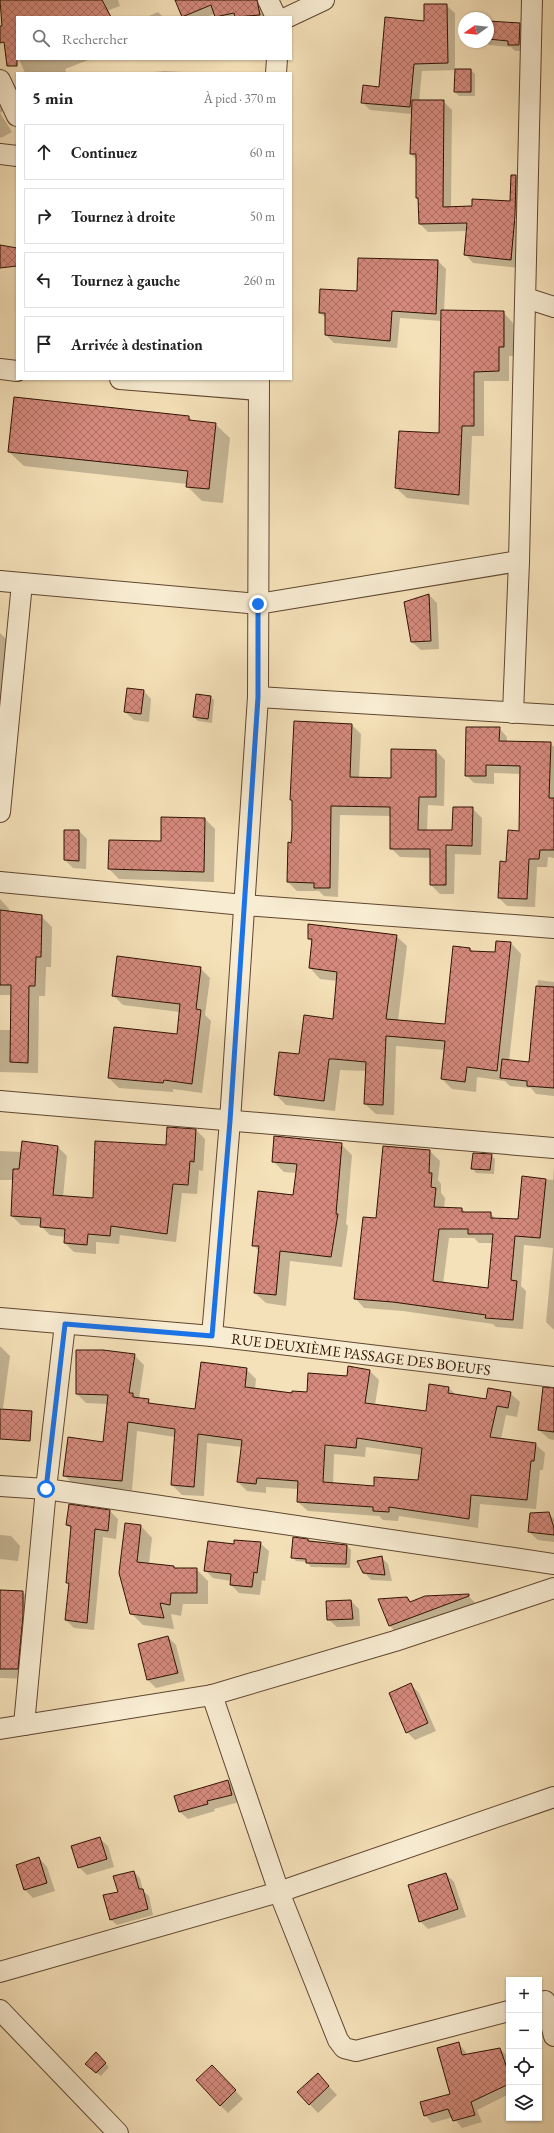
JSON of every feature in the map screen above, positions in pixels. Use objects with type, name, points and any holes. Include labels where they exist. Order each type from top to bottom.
[{"type":"street","points":[[268,0],[276,16]]},
{"type":"street","points":[[290,16],[324,0]]},
{"type":"street","points":[[512,713],[519,561],[532,0]]},
{"type":"street","points":[[276,72],[277,60]]},
{"type":"street","points":[[0,80],[16,114]]},
{"type":"street","points":[[0,154],[16,156]]},
{"type":"street","points":[[526,298],[554,307]]},
{"type":"street","points":[[0,369],[16,371]]},
{"type":"street","points":[[143,380],[258,385],[258,697],[230,1121],[212,1336]]},
{"type":"street","points":[[0,581],[258,604],[519,561]]},
{"type":"street","points":[[0,812],[22,583]]},
{"type":"street","points":[[258,697],[554,715]]},
{"type":"street","points":[[0,882],[244,905],[554,928]]},
{"type":"street","points":[[0,1101],[554,1148]]},
{"type":"street","name":"RUE DEUXIÈME PASSAGE DES BOEUFS","points":[[0,1318],[212,1336],[554,1377]]},
{"type":"street","points":[[24,1725],[46,1489],[65,1324]]},
{"type":"street","points":[[0,1486],[46,1489],[554,1564]]},
{"type":"street","points":[[0,1729],[212,1696],[395,1641],[554,1588]]},
{"type":"street","points":[[212,1696],[279,1892],[338,2040],[344,2048],[356,2051],[506,2012]]},
{"type":"street","points":[[0,1972],[279,1892],[554,1798]]},
{"type":"street","points":[[546,2001],[554,2036]]},
{"type":"street","points":[[0,2010],[118,2133]]},
{"type":"building","points":[[0,0],[102,0],[110,16],[16,16],[17,66],[7,66],[4,42],[0,43],[0,26],[2,26]]},
{"type":"building","points":[[175,0],[257,0],[260,15],[235,16],[234,13],[215,16],[211,5],[182,16]]},
{"type":"building","points":[[424,4],[447,4],[448,63],[414,64],[410,107],[361,103],[363,85],[379,87],[385,17],[424,21]]},
{"type":"building","points":[[494,21],[520,23],[519,45],[508,45],[508,41],[494,40]]},
{"type":"building","points":[[455,69],[471,69],[471,92],[454,92]]},
{"type":"building","points":[[412,100],[444,100],[443,207],[472,206],[472,199],[510,201],[511,175],[516,175],[515,216],[511,260],[464,255],[467,223],[419,224],[418,198],[416,198],[416,154],[410,154]]},
{"type":"building","points":[[0,245],[16,248],[16,266],[0,268]]},
{"type":"building","points":[[358,258],[438,260],[436,314],[392,311],[390,341],[325,335],[325,313],[319,313],[320,289],[357,291]]},
{"type":"building","points":[[441,310],[504,311],[504,347],[499,347],[499,371],[474,372],[474,426],[462,426],[459,495],[395,488],[399,431],[439,433]]},
{"type":"building","points":[[14,397],[189,416],[189,420],[216,423],[209,489],[186,487],[188,471],[8,452]]},
{"type":"building","points":[[429,594],[431,641],[411,642],[404,602]]},
{"type":"building","points":[[127,688],[144,690],[141,714],[124,712]]},
{"type":"building","points":[[196,694],[211,696],[208,719],[193,717]]},
{"type":"building","points":[[294,721],[352,724],[350,777],[391,778],[391,749],[436,750],[436,797],[419,797],[418,830],[452,830],[453,807],[473,807],[472,846],[446,845],[446,885],[430,885],[430,849],[390,849],[390,807],[331,806],[330,888],[314,888],[314,883],[287,882],[288,842],[291,843],[292,830],[292,800],[290,800]]},
{"type":"building","points":[[466,727],[500,727],[499,741],[551,742],[549,798],[554,798],[554,850],[540,850],[539,859],[529,859],[527,899],[498,898],[500,861],[506,862],[508,830],[519,831],[520,766],[486,765],[486,776],[465,776]]},
{"type":"building","points":[[161,817],[205,818],[204,872],[108,869],[109,840],[161,841]]},
{"type":"building","points":[[64,830],[79,830],[79,861],[64,860]]},
{"type":"building","points":[[0,910],[42,915],[41,957],[36,957],[35,986],[29,986],[28,1063],[10,1062],[11,985],[0,985]]},
{"type":"building","points":[[308,924],[397,935],[386,1019],[445,1024],[453,946],[470,948],[470,951],[495,952],[496,941],[511,942],[497,1071],[467,1067],[465,1082],[441,1079],[445,1041],[386,1036],[383,1105],[364,1104],[366,1062],[334,1059],[329,1059],[324,1101],[274,1095],[279,1052],[299,1054],[304,1015],[333,1019],[337,972],[309,968],[312,939],[308,939]]},
{"type":"building","points":[[117,956],[201,967],[196,1009],[201,1010],[192,1084],[164,1080],[163,1083],[108,1078],[114,1027],[177,1034],[180,1004],[112,996]]},
{"type":"building","points":[[536,986],[554,987],[554,1088],[527,1086],[527,1081],[500,1078],[502,1059],[529,1062]]},
{"type":"building","points":[[167,1127],[196,1129],[194,1162],[190,1161],[188,1185],[173,1184],[167,1234],[111,1226],[110,1236],[88,1234],[87,1245],[64,1243],[65,1229],[40,1227],[41,1218],[11,1216],[13,1169],[19,1169],[22,1141],[58,1146],[53,1195],[93,1198],[95,1141],[166,1145]]},
{"type":"building","points":[[274,1136],[342,1143],[336,1214],[338,1214],[331,1257],[280,1251],[276,1295],[254,1293],[259,1246],[252,1246],[258,1191],[293,1195],[297,1164],[272,1162]]},
{"type":"building","points":[[383,1146],[430,1150],[429,1173],[432,1173],[431,1187],[436,1188],[434,1207],[462,1208],[462,1212],[491,1212],[491,1218],[518,1219],[522,1176],[546,1179],[540,1238],[515,1236],[511,1280],[517,1281],[513,1320],[485,1318],[486,1315],[393,1302],[354,1299],[363,1217],[376,1218]],"holes":[[[439,1229],[468,1229],[468,1234],[493,1234],[488,1288],[433,1281]]]},
{"type":"building","points":[[473,1153],[492,1154],[490,1170],[471,1169]]},
{"type":"building","points":[[76,1350],[103,1350],[135,1354],[129,1393],[133,1393],[133,1397],[149,1399],[148,1403],[195,1409],[201,1362],[247,1368],[245,1387],[292,1393],[292,1391],[307,1392],[308,1373],[347,1376],[348,1366],[370,1370],[365,1403],[426,1411],[429,1384],[449,1387],[448,1393],[486,1399],[488,1388],[511,1392],[508,1408],[497,1406],[490,1437],[536,1443],[534,1461],[531,1461],[527,1500],[471,1495],[469,1519],[389,1507],[389,1512],[373,1511],[373,1507],[297,1502],[298,1481],[257,1478],[256,1484],[237,1482],[242,1440],[198,1434],[194,1487],[171,1485],[175,1429],[128,1422],[122,1481],[63,1476],[68,1437],[103,1442],[108,1395],[76,1394]],"holes":[[[357,1438],[422,1448],[418,1480],[374,1477],[374,1486],[323,1482],[325,1445],[356,1448]]]},
{"type":"building","points":[[543,1387],[554,1388],[554,1432],[538,1430]]},
{"type":"building","points":[[0,1409],[32,1411],[30,1441],[0,1439]]},
{"type":"building","points":[[69,1504],[110,1510],[108,1531],[95,1529],[87,1623],[65,1620],[69,1583],[66,1583],[71,1526],[66,1525]]},
{"type":"building","points":[[549,1512],[554,1528],[554,1535],[528,1532],[530,1513]]},
{"type":"building","points":[[125,1523],[141,1525],[137,1562],[174,1566],[174,1568],[197,1568],[197,1593],[171,1593],[170,1605],[160,1603],[164,1618],[130,1614],[119,1573]]},
{"type":"building","points":[[293,1537],[308,1539],[308,1541],[347,1545],[346,1564],[306,1563],[306,1559],[291,1558]]},
{"type":"building","points":[[234,1540],[261,1542],[257,1573],[254,1572],[252,1587],[230,1585],[231,1574],[204,1571],[208,1541],[234,1544]]},
{"type":"building","points":[[382,1556],[385,1575],[363,1573],[357,1561]]},
{"type":"building","points":[[0,1590],[23,1591],[23,1616],[18,1669],[0,1669]]},
{"type":"building","points":[[469,1594],[469,1596],[389,1626],[378,1599],[407,1597],[410,1602],[425,1596]]},
{"type":"building","points":[[351,1600],[353,1619],[327,1620],[326,1601]]},
{"type":"building","points":[[168,1636],[178,1673],[147,1680],[138,1644]]},
{"type":"building","points":[[411,1683],[428,1723],[406,1733],[389,1693]]},
{"type":"building","points":[[228,1780],[232,1795],[207,1801],[208,1804],[179,1812],[174,1796]]},
{"type":"building","points":[[100,1837],[107,1859],[78,1868],[71,1846]]},
{"type":"building","points":[[39,1857],[47,1883],[24,1890],[16,1865]]},
{"type":"building","points":[[134,1871],[139,1889],[143,1889],[148,1909],[110,1920],[103,1895],[118,1892],[113,1876]]},
{"type":"building","points":[[446,1873],[458,1909],[419,1922],[408,1885]]},
{"type":"building","points":[[459,2042],[462,2055],[500,2048],[506,2065],[506,2085],[471,2102],[475,2115],[453,2121],[448,2109],[424,2116],[420,2102],[450,2094],[437,2048]]},
{"type":"building","points":[[96,2052],[106,2063],[96,2073],[85,2064]]},
{"type":"building","points":[[212,2065],[236,2090],[220,2106],[196,2080]]},
{"type":"building","points":[[318,2073],[329,2086],[309,2105],[297,2092]]},
{"type":"route","points":[[46,1489],[65,1324],[212,1336],[230,1121],[258,697],[258,604]]}]
